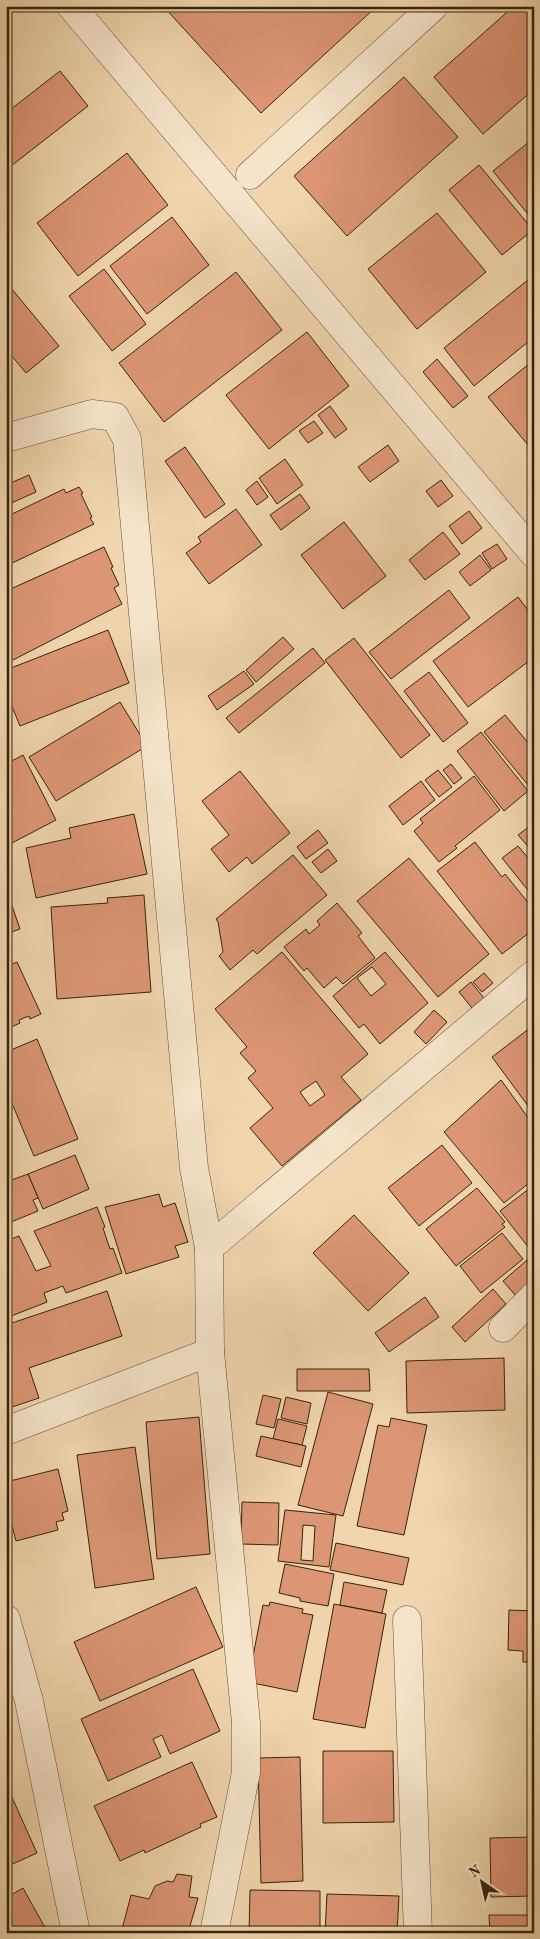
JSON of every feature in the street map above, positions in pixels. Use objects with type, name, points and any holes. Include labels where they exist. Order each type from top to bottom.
[{"type":"street","points":[[71,6],[534,554]]},
{"type":"street","points":[[250,175],[434,6]]},
{"type":"street","points":[[6,438],[92,414],[115,417],[127,439],[194,1168],[209,1248],[210,1352],[246,1723],[246,1772],[214,1933]]},
{"type":"street","points":[[209,1248],[534,974]]},
{"type":"street","points":[[503,1328],[534,1296]]},
{"type":"street","points":[[6,1431],[210,1352]]},
{"type":"street","points":[[6,1619],[29,1701],[76,1933]]},
{"type":"street","points":[[407,1620],[418,1933]]},
{"type":"building","points":[[163,6],[377,6],[261,113]]},
{"type":"building","points":[[514,6],[521,6],[534,20],[534,89],[483,134],[434,77]]},
{"type":"building","points":[[60,71],[88,106],[6,170],[6,113]]},
{"type":"building","points":[[404,77],[458,137],[347,236],[294,176]]},
{"type":"building","points":[[534,138],[534,216],[531,218],[493,171]]},
{"type":"building","points":[[127,153],[168,205],[78,276],[37,223]]},
{"type":"building","points":[[479,165],[533,230],[502,255],[449,190]]},
{"type":"building","points":[[437,213],[486,272],[417,329],[368,269]]},
{"type":"building","points":[[172,217],[209,265],[147,314],[110,266]]},
{"type":"building","points":[[104,269],[146,324],[112,351],[69,296]]},
{"type":"building","points":[[236,272],[282,330],[164,422],[119,363]]},
{"type":"building","points":[[534,275],[534,337],[474,386],[444,348]]},
{"type":"building","points":[[6,282],[59,346],[26,373],[6,349]]},
{"type":"building","points":[[307,332],[349,386],[269,449],[226,395]]},
{"type":"building","points":[[437,359],[468,396],[453,408],[423,372]]},
{"type":"building","points":[[534,360],[534,440],[528,445],[488,397]]},
{"type":"building","points":[[330,406],[347,429],[335,438],[318,415]]},
{"type":"building","points":[[314,421],[323,433],[308,443],[299,431]]},
{"type":"building","points":[[388,445],[399,461],[370,482],[358,467]]},
{"type":"building","points":[[185,447],[225,504],[205,518],[165,461]]},
{"type":"building","points":[[285,459],[303,485],[277,504],[259,478]]},
{"type":"building","points":[[29,475],[36,492],[9,504],[6,498],[6,485]]},
{"type":"building","points":[[441,480],[453,496],[438,507],[426,491]]},
{"type":"building","points":[[257,481],[268,497],[257,505],[246,490]]},
{"type":"building","points":[[79,487],[94,524],[6,566],[6,517],[64,489],[66,493]]},
{"type":"building","points":[[300,494],[310,508],[281,530],[270,515]]},
{"type":"building","points":[[236,509],[262,545],[209,584],[186,553],[201,542],[198,537]]},
{"type":"building","points":[[469,511],[482,528],[462,544],[449,526]]},
{"type":"building","points":[[344,522],[386,576],[343,609],[301,555]]},
{"type":"building","points":[[443,532],[460,554],[425,580],[409,560]]},
{"type":"building","points":[[497,544],[507,559],[492,569],[482,553]]},
{"type":"building","points":[[104,547],[119,585],[114,588],[122,604],[13,660],[6,647],[6,591]]},
{"type":"building","points":[[480,555],[491,570],[470,586],[459,572]]},
{"type":"building","points":[[449,590],[470,618],[391,679],[369,652]]},
{"type":"building","points":[[518,597],[534,618],[534,667],[529,661],[468,707],[433,661]]},
{"type":"building","points":[[108,630],[129,683],[20,726],[6,692],[6,670]]},
{"type":"building","points":[[283,637],[294,649],[256,682],[246,670]]},
{"type":"building","points":[[354,638],[430,735],[401,758],[325,660]]},
{"type":"building","points":[[313,648],[325,663],[239,733],[226,718]]},
{"type":"building","points":[[244,671],[254,684],[217,710],[208,696]]},
{"type":"building","points":[[429,672],[468,723],[443,742],[404,691]]},
{"type":"building","points":[[120,702],[147,746],[56,801],[29,757]]},
{"type":"building","points":[[505,715],[534,750],[534,780],[528,785],[484,732]]},
{"type":"building","points":[[481,732],[528,791],[504,811],[457,751]]},
{"type":"building","points":[[23,755],[56,820],[10,844],[6,837],[6,764]]},
{"type":"building","points":[[451,764],[462,778],[454,784],[443,770]]},
{"type":"building","points":[[438,770],[452,787],[439,797],[425,780]]},
{"type":"building","points":[[240,771],[290,833],[252,864],[247,857],[229,872],[211,849],[229,835],[202,801]]},
{"type":"building","points":[[474,776],[500,810],[455,846],[457,848],[439,862],[414,831],[423,823],[420,819]]},
{"type":"building","points":[[421,781],[435,800],[403,825],[389,806]]},
{"type":"building","points":[[134,814],[147,874],[36,898],[26,848],[71,838],[69,828]]},
{"type":"building","points":[[534,823],[534,853],[518,835]]},
{"type":"building","points":[[318,830],[328,843],[306,859],[297,847]]},
{"type":"building","points":[[475,842],[502,877],[505,874],[534,910],[534,929],[502,954],[437,871]]},
{"type":"building","points":[[518,846],[534,865],[534,892],[531,894],[502,858]]},
{"type":"building","points":[[328,849],[337,861],[321,873],[312,862]]},
{"type":"building","points":[[293,855],[327,895],[257,954],[253,950],[230,970],[219,956],[223,952],[216,919]]},
{"type":"building","points":[[409,858],[489,954],[438,997],[357,901]]},
{"type":"building","points":[[6,888],[20,929],[6,934]]},
{"type":"building","points":[[144,895],[151,992],[57,999],[51,907],[108,903],[107,898]]},
{"type":"building","points":[[337,903],[362,933],[358,936],[375,958],[343,984],[336,977],[324,988],[307,968],[304,971],[284,947],[306,929],[309,934],[320,925],[317,921]]},
{"type":"building","points":[[282,952],[368,1054],[341,1077],[361,1100],[282,1166],[250,1128],[273,1108],[248,1078],[256,1071],[240,1053],[247,1047],[215,1009]],"holes":[[[316,1081],[325,1095],[310,1106],[300,1092]]]},
{"type":"building","points":[[385,952],[428,1003],[380,1044],[364,1024],[359,1028],[333,996]],"holes":[[[372,967],[386,984],[371,996],[357,978]]]},
{"type":"building","points":[[17,962],[41,1014],[30,1019],[29,1016],[19,1020],[20,1023],[7,1029],[6,967]]},
{"type":"building","points":[[484,973],[493,983],[482,992],[473,982]]},
{"type":"building","points":[[471,982],[484,998],[472,1008],[459,992]]},
{"type":"building","points":[[434,1010],[447,1022],[426,1044],[414,1032]]},
{"type":"building","points":[[534,1025],[534,1114],[492,1057]]},
{"type":"building","points":[[37,1039],[78,1139],[34,1156],[6,1089],[6,1052]]},
{"type":"building","points":[[501,1080],[534,1126],[534,1179],[504,1203],[444,1132]]},
{"type":"building","points":[[442,1145],[472,1183],[419,1226],[388,1188]]},
{"type":"building","points":[[75,1155],[89,1189],[43,1209],[28,1174]]},
{"type":"building","points":[[28,1174],[38,1198],[33,1200],[38,1211],[6,1224],[6,1182]]},
{"type":"building","points":[[534,1185],[534,1244],[529,1248],[500,1211]]},
{"type":"building","points":[[477,1188],[505,1222],[502,1224],[505,1227],[456,1266],[426,1229]]},
{"type":"building","points":[[159,1194],[163,1207],[175,1203],[188,1242],[175,1246],[179,1257],[126,1274],[105,1207]]},
{"type":"building","points":[[97,1207],[105,1227],[103,1228],[110,1249],[113,1248],[122,1273],[66,1293],[63,1286],[44,1293],[47,1302],[6,1318],[6,1241],[19,1236],[36,1271],[51,1266],[34,1231]]},
{"type":"building","points":[[354,1215],[409,1273],[368,1311],[313,1253]]},
{"type":"building","points":[[502,1233],[523,1259],[481,1293],[460,1266]]},
{"type":"building","points":[[534,1254],[534,1281],[516,1296],[503,1281]]},
{"type":"building","points":[[493,1289],[506,1304],[465,1342],[452,1327]]},
{"type":"building","points":[[107,1291],[122,1336],[29,1368],[39,1398],[6,1409],[6,1325]]},
{"type":"building","points":[[425,1297],[439,1317],[389,1352],[375,1333]]},
{"type":"building","points":[[504,1358],[505,1410],[407,1413],[406,1361]]},
{"type":"building","points":[[297,1369],[369,1369],[370,1391],[297,1391]]},
{"type":"building","points":[[328,1392],[373,1404],[343,1516],[298,1505]]},
{"type":"building","points":[[263,1395],[281,1399],[274,1428],[256,1424]]},
{"type":"building","points":[[286,1397],[311,1403],[307,1424],[281,1418]]},
{"type":"building","points":[[199,1417],[210,1554],[157,1559],[146,1422]]},
{"type":"building","points":[[391,1418],[427,1425],[404,1535],[357,1526],[378,1425],[389,1427]]},
{"type":"building","points":[[278,1419],[307,1426],[302,1445],[273,1439]]},
{"type":"building","points":[[261,1436],[306,1446],[301,1467],[256,1456]]},
{"type":"building","points":[[135,1447],[154,1579],[95,1588],[77,1455]]},
{"type":"building","points":[[58,1469],[68,1511],[62,1513],[64,1520],[56,1522],[58,1530],[16,1541],[6,1502],[6,1482]]},
{"type":"building","points":[[242,1502],[279,1503],[278,1545],[241,1544]]},
{"type":"building","points":[[285,1510],[336,1515],[329,1567],[278,1561]],"holes":[[[303,1525],[315,1526],[313,1561],[301,1560]]]},
{"type":"building","points":[[336,1543],[409,1558],[403,1585],[330,1570]]},
{"type":"building","points":[[285,1564],[334,1574],[328,1606],[300,1601],[300,1598],[279,1593]]},
{"type":"building","points":[[344,1582],[387,1590],[382,1613],[340,1605]]},
{"type":"building","points":[[196,1587],[223,1647],[100,1701],[74,1642]]},
{"type":"building","points":[[270,1602],[303,1609],[302,1613],[313,1615],[297,1692],[248,1682],[263,1605],[269,1606]]},
{"type":"building","points":[[334,1604],[386,1614],[365,1728],[313,1719]]},
{"type":"building","points":[[509,1610],[534,1611],[534,1662],[523,1662],[523,1651],[508,1650]]},
{"type":"building","points":[[193,1669],[220,1731],[170,1754],[162,1735],[153,1739],[161,1757],[108,1781],[81,1719]]},
{"type":"building","points":[[323,1751],[393,1751],[394,1822],[323,1823]]},
{"type":"building","points":[[300,1757],[303,1881],[261,1883],[258,1758]]},
{"type":"building","points":[[192,1762],[217,1817],[200,1824],[201,1827],[145,1853],[144,1850],[120,1861],[94,1806]]},
{"type":"building","points":[[6,1784],[37,1853],[6,1867]]},
{"type":"building","points":[[534,1837],[534,1896],[491,1897],[490,1838]]},
{"type":"building","points":[[177,1874],[192,1876],[189,1897],[198,1898],[188,1933],[121,1933],[131,1895],[149,1899],[155,1886],[167,1881],[173,1882]]},
{"type":"building","points":[[23,1888],[48,1933],[6,1933],[6,1898]]},
{"type":"building","points":[[250,1890],[320,1891],[320,1933],[249,1933]]},
{"type":"building","points":[[327,1894],[399,1896],[397,1933],[325,1933]]},
{"type":"building","points":[[489,1915],[534,1915],[534,1933],[490,1933]]}]
